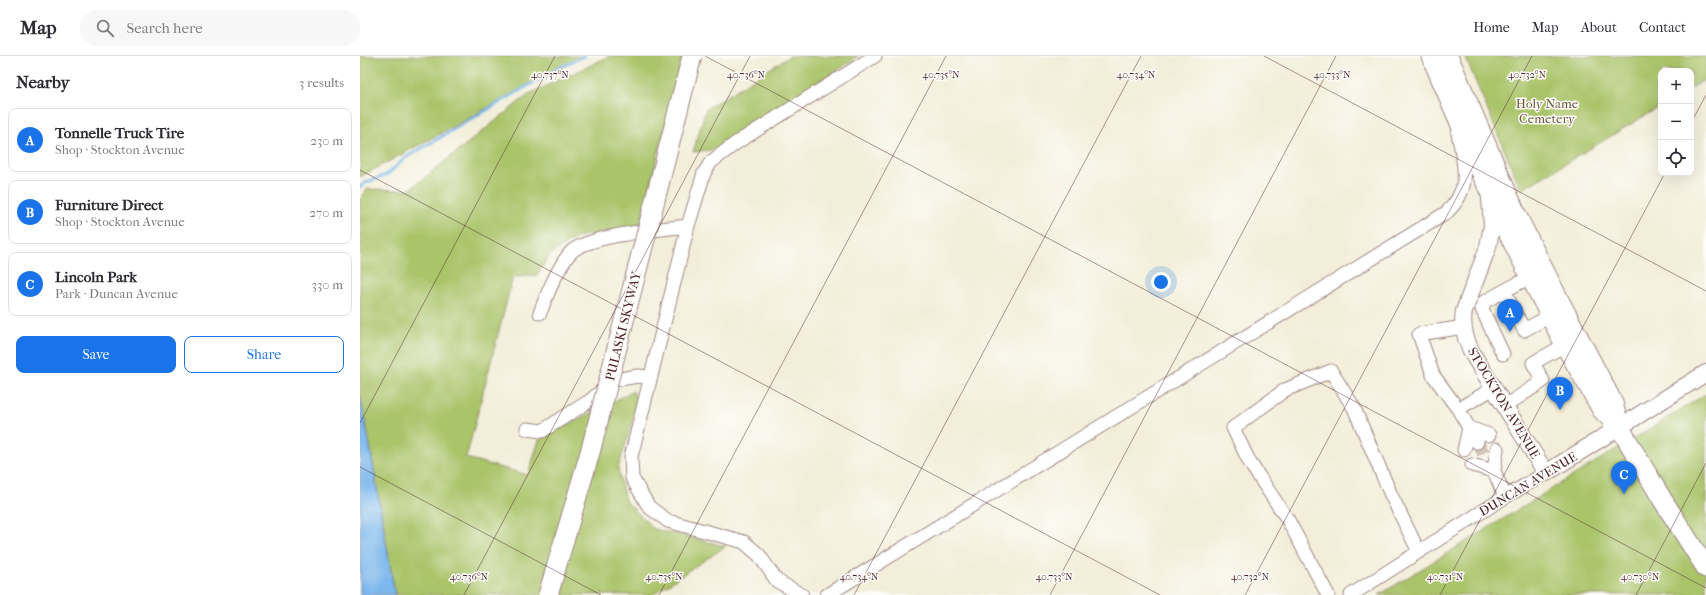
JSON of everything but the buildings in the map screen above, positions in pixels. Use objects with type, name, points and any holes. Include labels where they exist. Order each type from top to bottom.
[{"type":"highway","name":"PULASKI SKYWAY","points":[[548,595],[592,449],[692,56]]},
{"type":"highway","name":"PULASKI SKYWAY","points":[[561,595],[612,424],[706,56]]},
{"type":"highway","points":[[1431,56],[1490,193],[1530,277],[1565,345],[1602,410],[1620,428],[1662,499],[1706,568]]},
{"type":"highway","points":[[1448,56],[1517,216],[1559,300],[1614,403],[1620,428]]},
{"type":"main road","name":"STOCKTON AVENUE","points":[[1490,193],[1492,225],[1490,238],[1465,305],[1464,327],[1469,348],[1546,473]]},
{"type":"main road","name":"DUNCAN AVENUE","points":[[1546,473],[1706,373]]},
{"type":"street","points":[[802,595],[777,581],[759,556],[744,542],[668,521],[649,507],[632,478],[632,458],[688,226],[704,173],[711,162],[736,143],[875,56]]},
{"type":"street","points":[[827,595],[1446,213],[1453,206],[1461,193],[1465,180],[1465,169],[1453,109]]},
{"type":"street","points":[[540,313],[549,288],[571,253],[583,244],[636,233],[688,226]]},
{"type":"street","points":[[1503,354],[1482,309],[1484,302],[1530,277]]},
{"type":"street","points":[[1504,291],[1524,330],[1550,316]]},
{"type":"street","points":[[1464,327],[1418,334],[1433,375],[1458,409],[1477,442]]},
{"type":"street","points":[[1505,406],[1543,381],[1533,363],[1565,345]]},
{"type":"street","points":[[1328,595],[1288,520],[1250,463],[1233,428],[1285,390],[1331,371],[1354,408],[1391,495],[1419,552]]},
{"type":"street","points":[[527,429],[542,431],[591,400],[614,380],[638,376],[651,377]]},
{"type":"street","points":[[1458,409],[1494,388]]},
{"type":"street","points":[[1469,428],[1489,435]]},
{"type":"street","points":[[1464,450],[1469,428]]},
{"type":"street","points":[[1494,471],[1497,449]]},
{"type":"street","points":[[1486,456],[1505,497]]},
{"type":"street","points":[[1472,465],[1494,471]]},
{"type":"street","name":"DUNCAN AVENUE","points":[[1351,595],[1505,497],[1546,473]]},
{"type":"green space","points":[[360,56],[584,56],[360,177]]},
{"type":"green space","points":[[610,56],[683,56],[640,226],[577,237],[550,255],[536,276],[513,277],[466,458],[528,475],[539,440],[633,391],[638,404],[618,469],[625,500],[654,529],[726,546],[652,595],[395,595],[360,394],[360,200],[367,189],[409,190],[529,94]]},
{"type":"green space","points":[[790,56],[859,56],[718,149],[693,152],[706,109]]},
{"type":"green space","name":"Holy Name Cemetery","points":[[1465,56],[1706,56],[1706,79],[1694,86],[1694,68],[1658,68],[1658,108],[1521,190]]},
{"type":"green space","points":[[1706,394],[1706,595],[1379,595]]},
{"type":"water","points":[[360,394],[370,446],[395,595],[360,595]]},
{"type":"waterway","points":[[360,187],[365,183],[388,174],[405,158],[560,67],[585,56]]},
{"type":"tunnel","points":[[1477,442],[1485,456]]},
{"type":"place","name":"Tonnelle Truck Tire","points":[[1510,332]]},
{"type":"place","name":"Furniture Direct","points":[[1560,410]]},
{"type":"place","name":"Lincoln Park","points":[[1624,494]]}]
